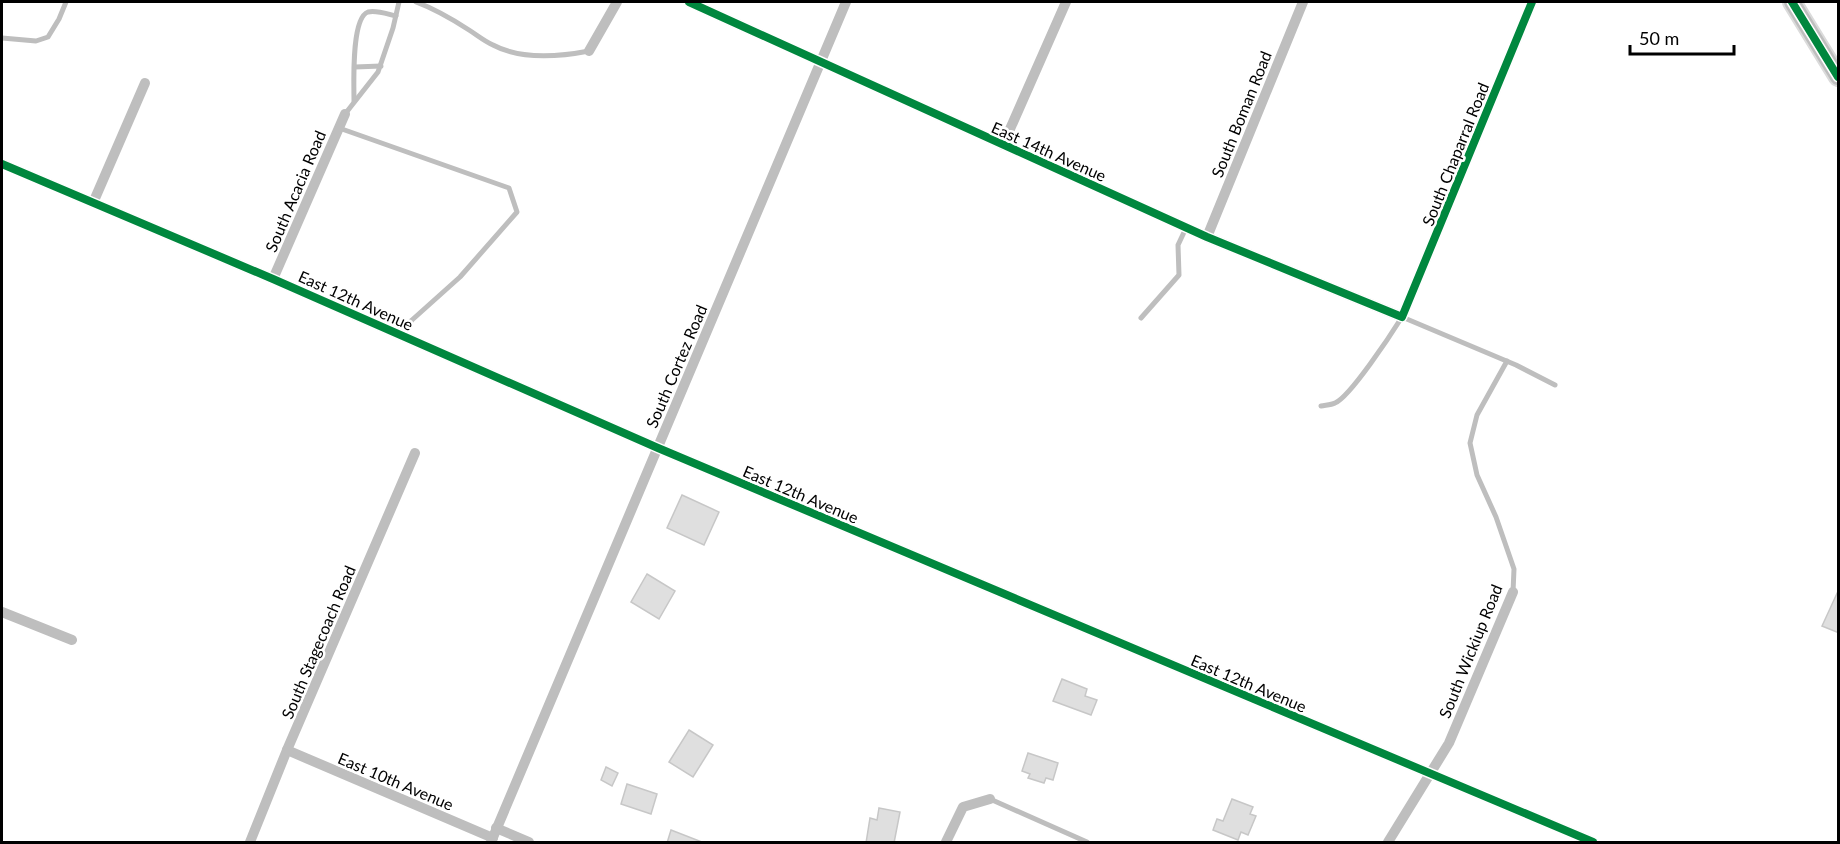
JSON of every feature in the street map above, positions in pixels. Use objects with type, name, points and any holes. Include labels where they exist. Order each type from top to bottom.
[{"type":"main road","points":[[1792,2],[1839,77]]},
{"type":"street","points":[[589,51],[617,2]]},
{"type":"street","name":"East 14th Avenue","points":[[689,2],[1186,228],[1402,317]]},
{"type":"street","name":"South Cortez Road","points":[[493,836],[846,2]]},
{"type":"street","points":[[1003,145],[1066,2]]},
{"type":"street","name":"South Boman Road","points":[[1207,237],[1303,2]]},
{"type":"street","name":"South Chaparral Road","points":[[1402,317],[1532,2]]},
{"type":"street","points":[[93,203],[145,83]]},
{"type":"street","name":"South Acacia Road","points":[[273,279],[345,114]]},
{"type":"street","name":"East 12th Avenue","points":[[2,165],[273,279],[658,447],[1593,843]]},
{"type":"street","name":"South Stagecoach Road","points":[[250,843],[287,750],[415,453]]},
{"type":"street","name":"South Wickiup Road","points":[[1388,843],[1449,743],[1513,592]]},
{"type":"street","points":[[2,612],[72,640]]},
{"type":"street","name":"East 10th Avenue","points":[[287,750],[493,836],[529,843]]},
{"type":"street","points":[[946,843],[963,807],[990,799]]},
{"type":"lane","points":[[2,38],[36,41],[48,37],[66,2]]},
{"type":"lane","points":[[345,114],[381,66],[399,2]]},
{"type":"lane","points":[[416,2],[448,17],[490,45],[503,50],[564,56],[589,51]]},
{"type":"lane","points":[[354,103],[357,27],[360,19],[367,13],[377,11],[396,16]]},
{"type":"lane","points":[[355,67],[381,66]]},
{"type":"lane","points":[[339,128],[509,188],[517,212],[460,277],[412,320],[400,334]]},
{"type":"lane","points":[[1141,318],[1179,275],[1178,245],[1186,228]]},
{"type":"lane","points":[[1321,406],[1337,403],[1350,389],[1385,346],[1402,317],[1507,361],[1555,385]]},
{"type":"lane","name":"South Wickiup Road","points":[[1507,361],[1477,415],[1470,443],[1477,475],[1496,517],[1514,569],[1513,592]]},
{"type":"lane","points":[[990,799],[1087,843]]},
{"type":"building","points":[[682,495],[719,512],[704,545],[667,528]]},
{"type":"building","points":[[647,574],[675,591],[659,619],[631,602]]},
{"type":"building","points":[[1839,589],[1839,633],[1822,626]]},
{"type":"building","points":[[1062,679],[1087,689],[1085,696],[1097,700],[1091,715],[1053,701]]},
{"type":"building","points":[[689,730],[713,745],[693,777],[669,762]]},
{"type":"building","points":[[1028,753],[1058,763],[1053,780],[1046,778],[1044,783],[1028,778],[1030,774],[1022,771]]},
{"type":"building","points":[[606,767],[618,773],[612,786],[601,780]]},
{"type":"building","points":[[627,784],[657,794],[651,814],[621,804]]},
{"type":"building","points":[[1232,799],[1253,807],[1250,814],[1256,816],[1248,835],[1241,832],[1238,840],[1213,830],[1217,819],[1223,821]]},
{"type":"building","points":[[879,808],[900,812],[894,843],[866,843],[870,818],[877,820]]},
{"type":"building","points":[[671,830],[702,842],[667,843]]},
{"type":"cycle path","points":[[689,2],[1207,237],[1402,317],[1532,2]]},
{"type":"cycle path","points":[[1792,2],[1838,77]]},
{"type":"cycle path","points":[[2,164],[273,279],[658,448],[1593,842]]}]
